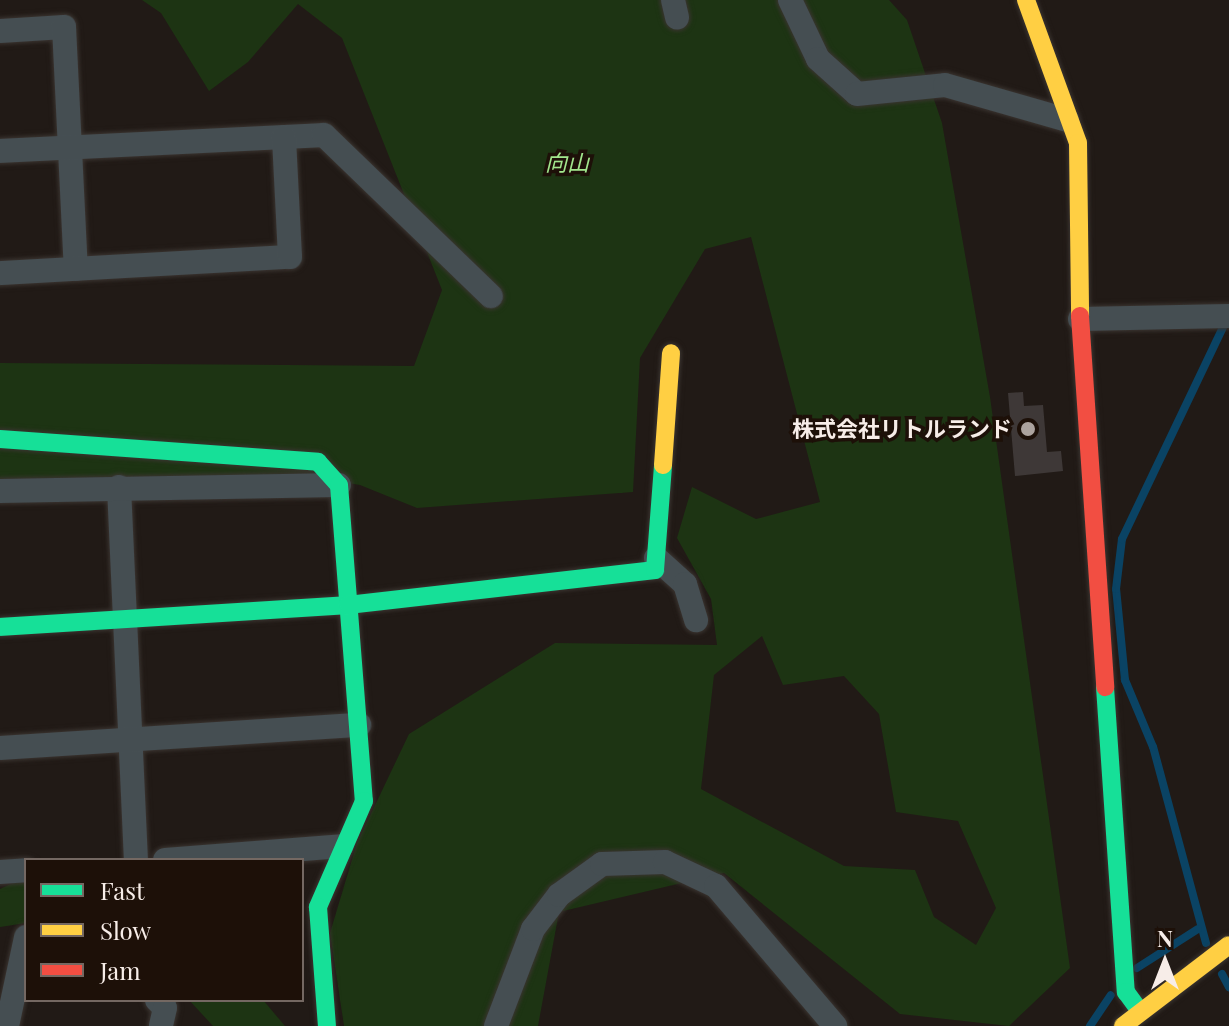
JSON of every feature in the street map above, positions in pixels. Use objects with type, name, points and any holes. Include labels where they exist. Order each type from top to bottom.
[{"type":"street","points":[[790,0],[818,59],[857,94],[945,85],[1067,120]]},
{"type":"street","points":[[1026,0],[1067,120],[1078,143],[1080,319],[1126,992],[1139,1010]]},
{"type":"street","points":[[0,31],[64,27],[76,269]]},
{"type":"street","points":[[0,151],[324,135],[491,296]]},
{"type":"street","points":[[0,273],[290,257],[284,137]]},
{"type":"street","points":[[1080,319],[1226,316]]},
{"type":"street","points":[[0,627],[122,614],[348,605],[655,570],[671,353]]},
{"type":"street","points":[[0,439],[318,462],[339,485],[364,801],[341,846],[318,907],[327,1026]]},
{"type":"street","points":[[0,491],[339,485]]},
{"type":"street","points":[[119,487],[122,614],[136,858]]},
{"type":"street","points":[[656,558],[685,584],[696,620]]},
{"type":"street","points":[[0,748],[359,725]]},
{"type":"street","points":[[190,858],[341,846]]},
{"type":"street","points":[[496,1026],[533,929],[559,895],[602,864],[665,862],[716,886],[835,1026]]},
{"type":"street","points":[[0,872],[24,870]]},
{"type":"street","points":[[1123,1026],[1139,1010],[1229,945]]},
{"type":"street","points":[[7,1026],[24,946]]},
{"type":"street","points":[[159,1002],[165,1008],[161,1026]]},
{"type":"green space","name":"向山","points":[[142,0],[889,0],[907,20],[942,123],[990,397],[1070,968],[1009,1026],[900,1014],[724,873],[559,912],[538,1026],[344,1026],[330,933],[357,843],[409,734],[555,643],[717,645],[711,599],[677,538],[692,487],[756,519],[820,502],[751,237],[705,249],[640,358],[633,492],[417,508],[360,485],[306,476],[0,483],[0,363],[414,366],[442,290],[342,38],[298,4],[248,62],[209,91],[161,13]],"holes":[[[762,636],[783,685],[844,676],[879,714],[896,812],[958,821],[996,908],[976,945],[934,917],[915,870],[844,866],[701,789],[714,675]]]},
{"type":"green space","points":[[17,881],[24,882],[24,923],[0,927],[0,889]]},
{"type":"green space","points":[[191,1002],[265,1002],[285,1026],[213,1026]]},
{"type":"building","name":"株式会社リトルランド","points":[[1023,392],[1024,406],[1043,405],[1047,452],[1061,451],[1063,471],[1015,476],[1008,393]]},
{"type":"waterway","points":[[1206,943],[1153,747],[1125,680],[1116,589],[1122,539],[1227,319]]},
{"type":"waterway","points":[[1137,968],[1198,929]]},
{"type":"waterway","points":[[1222,974],[1229,987]]},
{"type":"waterway","points":[[1090,1026],[1111,995]]},
{"type":"traffic: fast","points":[[0,439],[318,462],[339,485],[364,801],[318,907],[327,1026]]},
{"type":"traffic: fast","points":[[0,627],[348,605],[655,570],[663,465]]},
{"type":"traffic: fast","points":[[1105,687],[1126,992],[1139,1010]]},
{"type":"traffic: slow","points":[[1026,0],[1078,143],[1080,316]]},
{"type":"traffic: slow","points":[[663,465],[671,353]]},
{"type":"traffic: slow","points":[[1123,1026],[1229,945]]},
{"type":"traffic: jam","points":[[1080,316],[1105,687]]},
{"type":"place","name":"株式会社リトルランド","points":[[1028,429]]}]
